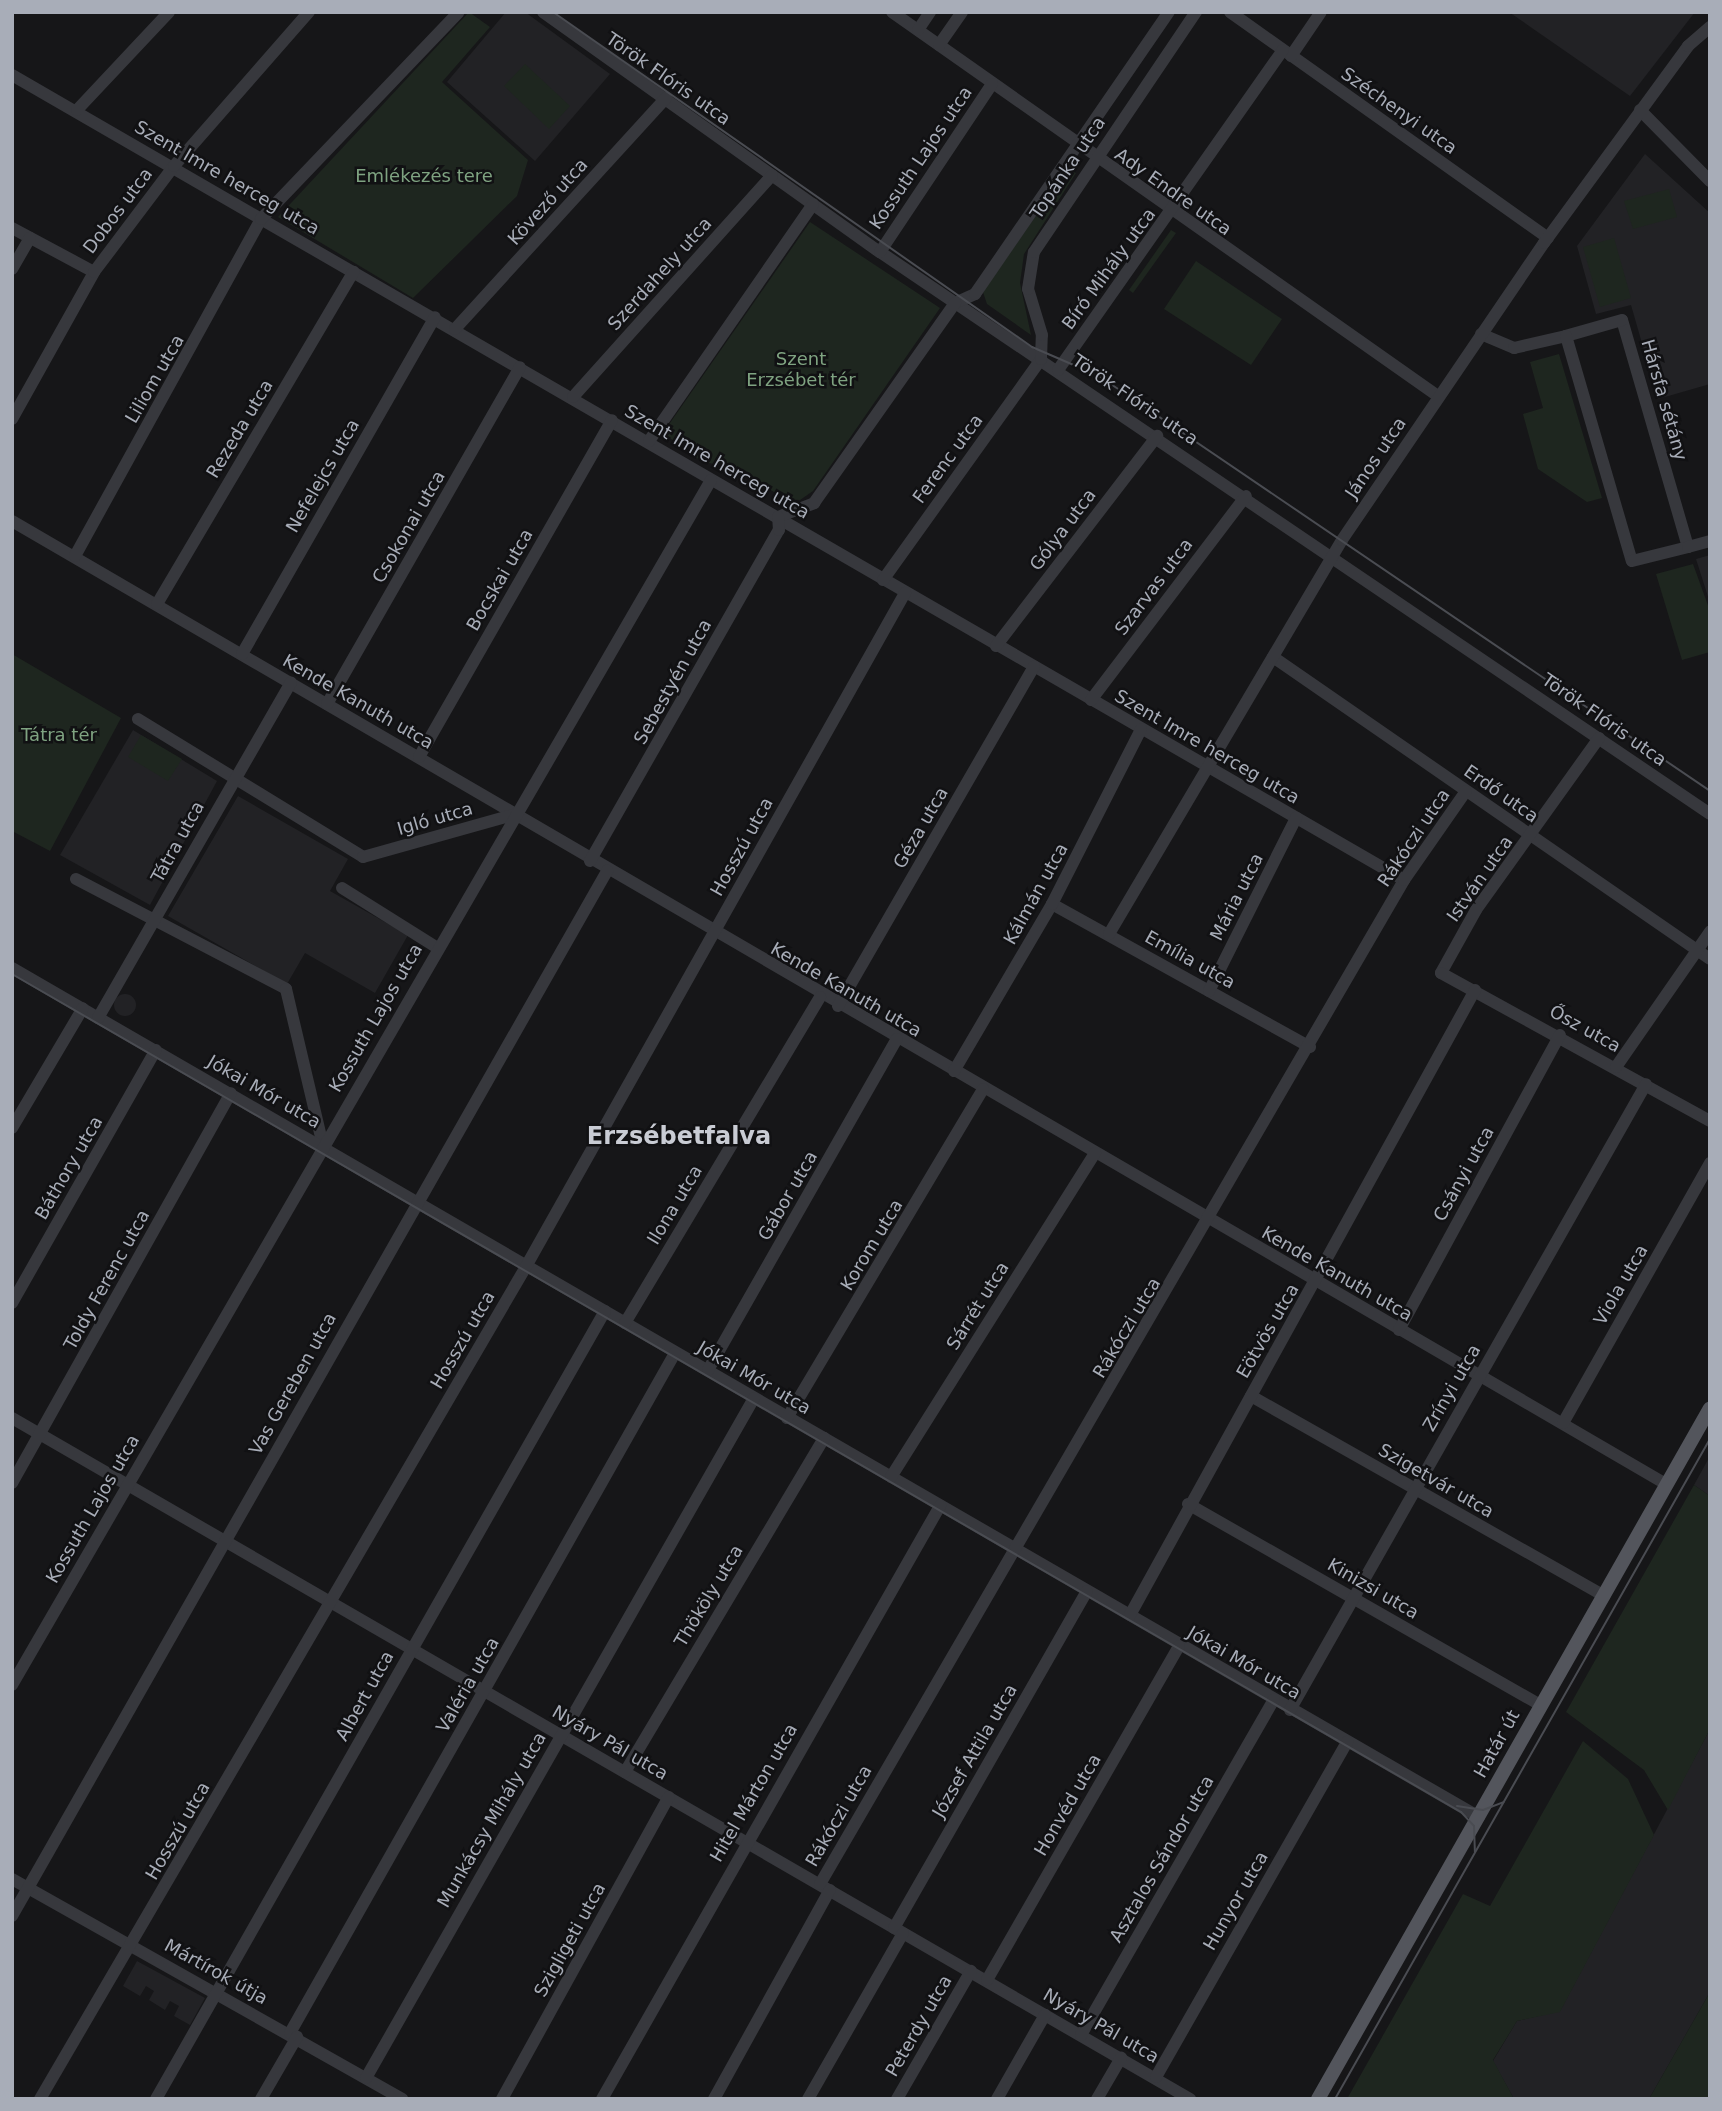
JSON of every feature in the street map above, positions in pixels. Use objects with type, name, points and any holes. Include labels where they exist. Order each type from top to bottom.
[{"type":"main road","name":"Határ út","points":[[1318,2099],[1710,1408]]},
{"type":"street","points":[[77,110],[169,12]]},
{"type":"street","name":"Dobos utca","points":[[12,419],[94,272],[174,166],[309,12]]},
{"type":"street","points":[[261,219],[459,12]]},
{"type":"street","name":"Török Flóris utca","points":[[543,12],[880,252],[1246,496],[1710,814]]},
{"type":"street","name":"Ady Endre utca","points":[[892,12],[1095,158],[1437,396]]},
{"type":"street","points":[[918,30],[930,12]]},
{"type":"street","points":[[939,45],[962,12]]},
{"type":"street","name":"Topánka utca","points":[[955,303],[975,294],[1169,12]]},
{"type":"street","name":"Topánka utca","points":[[1041,359],[1044,344],[1029,270],[1095,158],[1196,12]]},
{"type":"street","name":"Széchenyi utca","points":[[1230,12],[1548,239]]},
{"type":"street","name":"Bíró Mihály utca","points":[[1058,370],[1287,53],[1321,12]]},
{"type":"street","name":"János utca","points":[[1109,934],[1332,555],[1437,396],[1640,110],[1710,27]]},
{"type":"street","name":"Szent Imre herceg utca","points":[[12,75],[174,166],[996,646],[1404,880]]},
{"type":"street","name":"Kossuth Lajos utca","points":[[880,252],[992,84]]},
{"type":"street","name":"Kövező utca","points":[[455,329],[666,98]]},
{"type":"street","points":[[1640,110],[1710,181]]},
{"type":"street","name":"Szerdahely utca","points":[[573,397],[772,174]]},
{"type":"street","points":[[649,441],[813,204]]},
{"type":"street","name":"Liliom utca","points":[[75,556],[261,219]]},
{"type":"street","points":[[12,228],[94,272]]},
{"type":"street","points":[[12,269],[30,238]]},
{"type":"street","name":"Rezeda utca","points":[[157,604],[353,272]]},
{"type":"street","points":[[813,538],[806,525],[814,503],[955,303]]},
{"type":"street","name":"Nefelejcs utca","points":[[242,654],[435,317]]},
{"type":"street","name":"Hársfa sétány","points":[[1481,334],[1514,348],[1622,320],[1688,547]]},
{"type":"street","points":[[1566,336],[1632,561],[1710,541]]},
{"type":"street","name":"Ferenc utca","points":[[883,580],[1041,359]]},
{"type":"street","name":"Csokonai utca","points":[[327,704],[520,367]]},
{"type":"street","name":"Bocskai utca","points":[[419,757],[612,421]]},
{"type":"street","name":"Gólya utca","points":[[996,646],[1157,436]]},
{"type":"street","name":"Kossuth Lajos utca","points":[[12,1685],[436,947],[712,480]]},
{"type":"street","name":"Szarvas utca","points":[[1091,700],[1246,496]]},
{"type":"street","points":[[778,517],[814,503]]},
{"type":"street","name":"Sebestyén utca","points":[[590,861],[779,530],[778,517]]},
{"type":"street","name":"Kende Kanuth utca","points":[[12,521],[516,814],[590,861],[820,997],[954,1071],[1666,1484]]},
{"type":"street","name":"Hosszú utca","points":[[40,2099],[132,1946],[526,1267],[905,593]]},
{"type":"street","name":"Erdő utca","points":[[1273,657],[1710,959]]},
{"type":"street","name":"Géza utca","points":[[838,1006],[1034,667]]},
{"type":"street","points":[[98,1018],[155,922],[155,909],[291,683]]},
{"type":"street","points":[[138,719],[234,777]]},
{"type":"street","name":"Kálmán utca","points":[[954,1071],[1052,904],[1141,730]]},
{"type":"street","name":"István utca","points":[[1441,973],[1476,910],[1532,836],[1599,738]]},
{"type":"street","name":"Igló utca","points":[[234,777],[363,857],[516,814]]},
{"type":"street","name":"Rákóczi utca","points":[[714,2099],[825,1887],[1016,1551],[1211,1222],[1404,880],[1466,791]]},
{"type":"street","name":"Mária utca","points":[[1209,991],[1296,818]]},
{"type":"street","name":"Vas Gereben utca","points":[[12,1916],[416,1202],[607,871]]},
{"type":"street","points":[[76,879],[286,989],[323,1146]]},
{"type":"street","points":[[342,888],[436,947]]},
{"type":"street","name":"Emília utca","points":[[1052,904],[1310,1047]]},
{"type":"street","points":[[1616,1067],[1710,932]]},
{"type":"street","name":"Jókai Mór utca","points":[[12,968],[323,1146],[1179,1646],[1479,1817]]},
{"type":"street","name":"Ősz utca","points":[[1441,973],[1560,1035],[1710,1121]]},
{"type":"street","name":"Eötvös utca","points":[[1130,1615],[1188,1504],[1317,1283],[1475,990]]},
{"type":"street","name":"Ilona utca","points":[[625,1323],[820,997]]},
{"type":"street","points":[[12,1128],[83,1008]]},
{"type":"street","name":"Csányi utca","points":[[1399,1330],[1560,1035]]},
{"type":"street","name":"Gábor utca","points":[[708,1370],[897,1039]]},
{"type":"street","name":"Báthory utca","points":[[12,1303],[156,1051]]},
{"type":"street","name":"Zrínyi utca","points":[[1290,1710],[1646,1084]]},
{"type":"street","name":"Korom utca","points":[[787,1418],[984,1089]]},
{"type":"street","name":"Toldy Ferenc utca","points":[[12,1483],[231,1093]]},
{"type":"street","name":"Sárrét utca","points":[[891,1477],[1095,1153]]},
{"type":"street","name":"Viola utca","points":[[1563,1423],[1710,1164]]},
{"type":"street","name":"Albert utca","points":[[156,2099],[605,1311]]},
{"type":"street","name":"Valéria utca","points":[[261,2099],[293,2035],[676,1353]]},
{"type":"street","name":"Szigetvár utca","points":[[1251,1396],[1604,1596]]},
{"type":"street","name":"Munkácsy Mihály utca","points":[[366,2078],[754,1398]]},
{"type":"street","name":"Nyáry Pál utca","points":[[12,1419],[1190,2099]]},
{"type":"street","name":"Thököly utca","points":[[625,1772],[824,1438]]},
{"type":"street","name":"Kinizsi utca","points":[[1188,1504],[1541,1705]]},
{"type":"street","name":"Hitel Márton utca","points":[[602,2099],[745,1842],[940,1506]]},
{"type":"street","name":"József Attila utca","points":[[808,2099],[1087,1591]]},
{"type":"street","name":"Honvéd utca","points":[[987,1980],[1179,1646]]},
{"type":"street","name":"Asztalos Sándor utca","points":[[1081,2035],[1274,1700]]},
{"type":"street","name":"Hunyor utca","points":[[1156,2077],[1347,1742]]},
{"type":"street","name":"Szigligeti utca","points":[[502,2099],[669,1797]]},
{"type":"street","name":"Mártírok útja","points":[[12,1879],[293,2035],[366,2078],[378,2093],[402,2099]]},
{"type":"street","name":"Peterdy utca","points":[[897,2099],[971,1971]]},
{"type":"street","points":[[997,2099],[1045,2015]]},
{"type":"street","points":[[1097,2099],[1121,2058]]},
{"type":"shaded area","points":[[506,12],[525,12],[610,74],[535,161],[447,82]]},
{"type":"shaded area","points":[[1509,12],[1695,12],[1630,96]]},
{"type":"shaded area","points":[[1645,154],[1710,213],[1710,384],[1658,399],[1631,305],[1596,314],[1577,246]]},
{"type":"shaded area","points":[[1710,555],[1710,603],[1696,559]]},
{"type":"shaded area","points":[[133,730],[217,781],[150,905],[60,855]]},
{"type":"shaded area","points":[[238,796],[348,859],[330,891],[408,935],[375,993],[305,953],[287,984],[168,916]]},
{"type":"shaded area","points":[[125,994],[133,997],[136,1005],[133,1013],[125,1016],[117,1013],[114,1005],[117,997]]},
{"type":"shaded area","points":[[1710,1456],[1710,1496],[1694,1485]]},
{"type":"shaded area","points":[[1710,1729],[1710,1992],[1649,2099],[1514,2099],[1493,2061],[1517,2021],[1560,2011]]},
{"type":"shaded area","points":[[137,1961],[205,1998],[190,2025],[174,2016],[179,2006],[170,2001],[165,2010],[149,2000],[154,1991],[146,1986],[140,1996],[123,1986]]},
{"type":"green space","name":"Emlékezés tere","points":[[469,12],[490,27],[442,82],[528,160],[517,196],[413,298],[278,217]]},
{"type":"green space","points":[[525,64],[570,106],[549,129],[504,86]]},
{"type":"green space","points":[[1069,168],[1076,173],[1024,254],[1020,283],[1031,335],[987,304],[983,292]]},
{"type":"green space","points":[[1669,189],[1677,217],[1633,229],[1624,201]]},
{"type":"green space","name":"Szent Erzsébet tér","points":[[810,222],[940,308],[813,491],[800,500],[785,499],[739,470],[701,461],[663,433]]},
{"type":"green space","points":[[1171,230],[1176,233],[1133,293],[1129,290]]},
{"type":"green space","points":[[1614,238],[1631,298],[1600,307],[1583,247]]},
{"type":"green space","points":[[1196,261],[1282,319],[1251,365],[1164,309]]},
{"type":"green space","points":[[1559,354],[1602,498],[1587,502],[1538,469],[1523,414],[1543,408],[1530,362]]},
{"type":"green space","points":[[1693,564],[1710,611],[1710,652],[1682,660],[1656,574]]},
{"type":"green space","name":"Tátra tér","points":[[12,654],[121,718],[50,851],[12,831]]},
{"type":"green space","points":[[141,735],[182,759],[168,781],[128,757]]},
{"type":"green space","points":[[1694,1485],[1710,1496],[1710,1729],[1668,1810],[1644,1770],[1566,1712]]},
{"type":"green space","points":[[1583,1741],[1628,1779],[1654,1835],[1560,2012],[1517,2021],[1493,2060],[1514,2099],[1347,2099],[1463,1894],[1490,1906]]},
{"type":"green space","points":[[1710,1992],[1710,2099],[1649,2099]]},
{"type":"tram line","points":[[553,12],[1032,347],[1099,376],[1710,791]]},
{"type":"tram line","points":[[12,974],[1461,1812],[1474,1826],[1475,1852]]},
{"type":"tram line","points":[[1335,2099],[1710,1439]]},
{"type":"tram line","points":[[1457,1806],[1483,1810],[1504,1802]]},
{"type":"district","name":"Erzsébetfalva","points":[[679,1137]]}]
